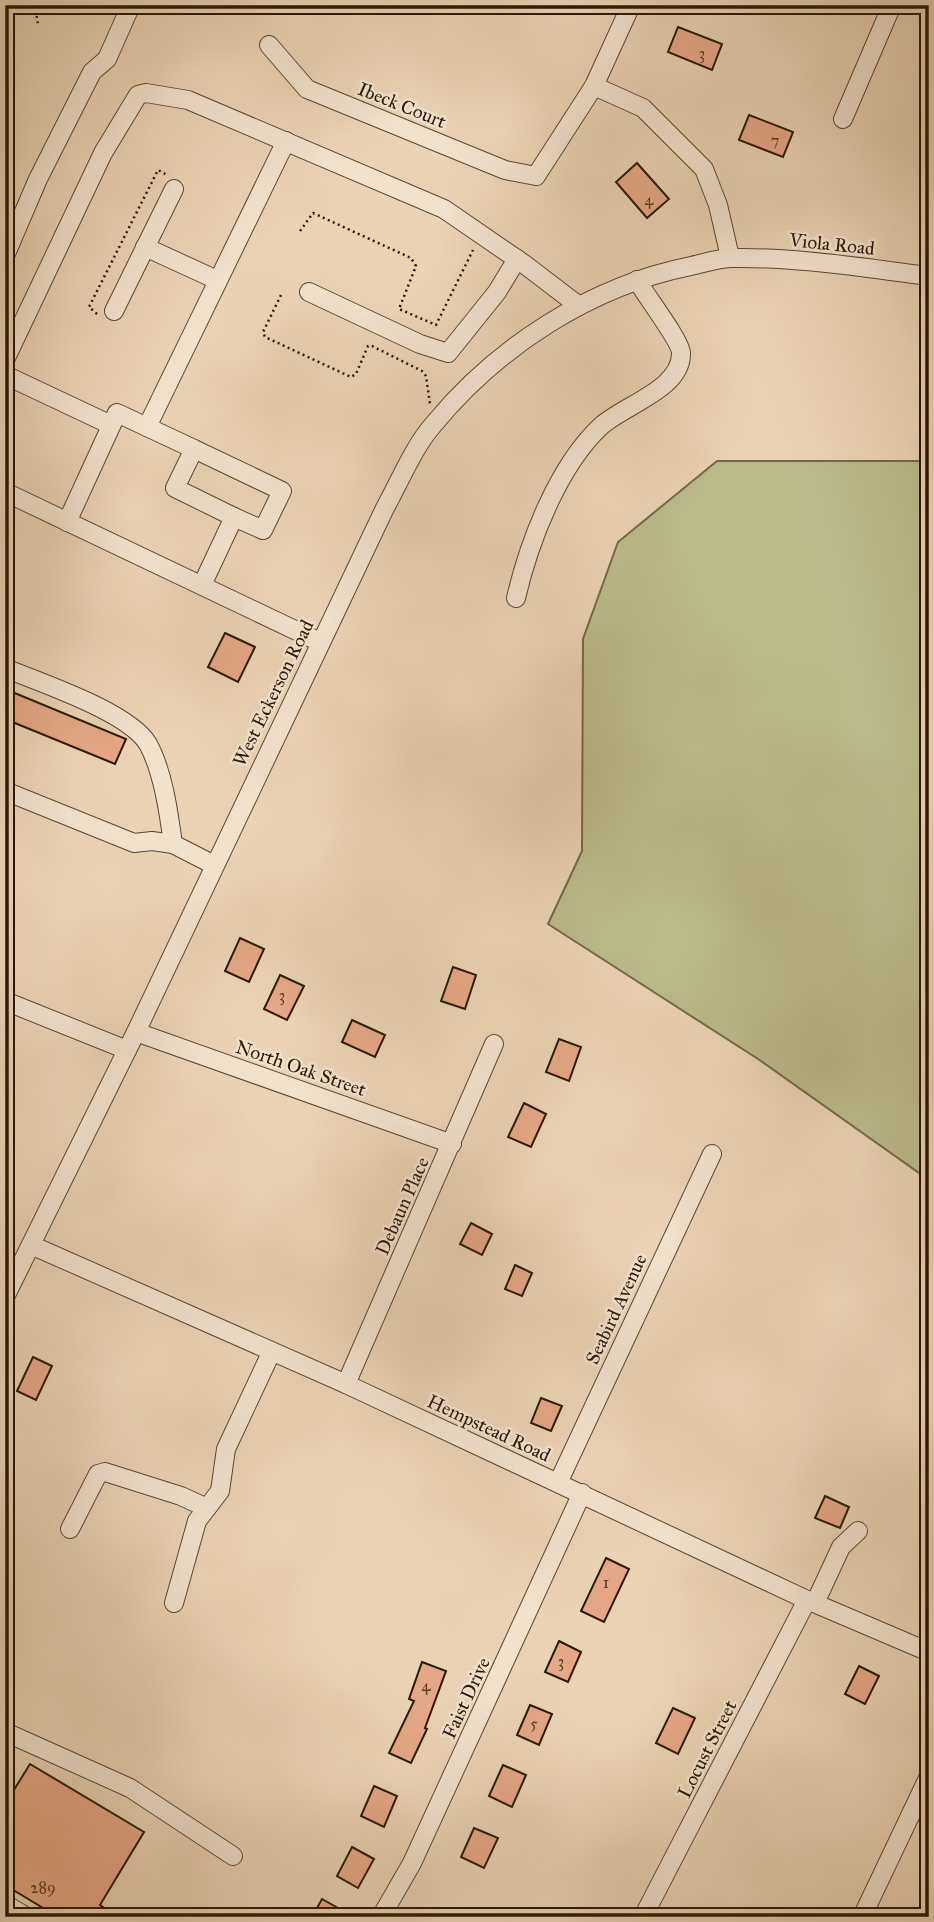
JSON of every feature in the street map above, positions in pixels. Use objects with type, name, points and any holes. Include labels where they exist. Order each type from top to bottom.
[{"type":"street","points":[[5,256],[38,179],[92,72],[107,59],[131,5]]},
{"type":"street","points":[[631,5],[594,86],[643,108],[704,169],[718,205],[730,257]]},
{"type":"street","points":[[843,119],[892,5]]},
{"type":"street","name":"Ibeck Court","points":[[269,45],[307,89],[505,170],[536,176],[594,86]]},
{"type":"street","points":[[5,360],[103,153],[138,95],[146,93],[188,100],[444,209],[579,306]]},
{"type":"street","points":[[147,427],[286,141]]},
{"type":"street","points":[[114,311],[174,189]]},
{"type":"street","points":[[145,247],[217,280]]},
{"type":"street","name":"Viola Road","points":[[730,257],[824,263],[929,276]]},
{"type":"street","name":"West Eckerson Road","points":[[5,1297],[13,1260],[31,1245],[127,1050],[385,508],[431,427],[470,385],[514,345],[579,306],[652,274],[730,257]]},
{"type":"street","points":[[309,292],[420,344],[448,353],[497,292],[517,259]]},
{"type":"street","points":[[516,598],[537,532],[577,455],[603,424],[631,404],[662,388],[678,368],[680,345],[637,280]]},
{"type":"street","points":[[5,375],[111,425]]},
{"type":"street","points":[[67,522],[117,413],[194,449],[282,491],[263,530],[175,488],[194,449]]},
{"type":"street","points":[[5,492],[203,583],[320,642]]},
{"type":"street","points":[[203,583],[234,517]]},
{"type":"street","points":[[5,668],[114,715],[148,744],[168,805],[173,844]]},
{"type":"street","points":[[5,791],[134,843],[152,841],[173,844],[215,865]]},
{"type":"street","points":[[5,1001],[127,1050]]},
{"type":"street","name":"North Oak Street","points":[[135,1032],[452,1144]]},
{"type":"street","name":"Debaun Place","points":[[346,1384],[494,1044]]},
{"type":"street","name":"Seabird Avenue","points":[[558,1483],[712,1154]]},
{"type":"street","name":"Hempstead Road","points":[[31,1245],[346,1384],[811,1602],[929,1652]]},
{"type":"street","points":[[174,1603],[197,1521],[220,1491],[226,1448],[271,1353]]},
{"type":"street","points":[[70,1529],[86,1493],[98,1474],[105,1472],[207,1508]]},
{"type":"street","name":"Faist Drive","points":[[381,1917],[412,1863],[582,1493]]},
{"type":"street","name":"Locust Street","points":[[643,1917],[841,1547],[858,1531]]},
{"type":"street","points":[[5,1732],[130,1788],[233,1856]]},
{"type":"street","points":[[862,1917],[929,1776]]},
{"type":"street","points":[[5,1904],[27,1917]]},
{"type":"path","points":[[5,10],[35,6],[38,25]]},
{"type":"path","points":[[300,231],[313,213],[411,258],[416,267],[399,309],[436,325],[480,234]]},
{"type":"path","points":[[281,295],[263,332],[265,337],[351,377],[356,374],[368,346],[372,346],[422,371],[426,376],[430,404]]},
{"type":"green space","points":[[717,461],[929,461],[929,1180],[758,1059],[548,924],[582,851],[583,639],[618,542]]},
{"type":"building","points":[[678,27],[722,44],[712,70],[668,52]]},
{"type":"building","points":[[749,115],[793,132],[783,157],[739,140]]},
{"type":"building","points":[[637,163],[669,199],[647,218],[616,182]]},
{"type":"building","points":[[225,633],[255,647],[238,682],[208,667]]},
{"type":"building","points":[[5,689],[126,739],[115,764],[5,719]]},
{"type":"building","points":[[240,938],[264,949],[249,982],[225,971]]},
{"type":"building","points":[[453,967],[476,975],[465,1009],[441,1001]]},
{"type":"building","points":[[280,975],[304,986],[287,1020],[264,1009]]},
{"type":"building","points":[[352,1020],[385,1035],[375,1057],[342,1042]]},
{"type":"building","points":[[559,1039],[581,1047],[569,1081],[546,1072]]},
{"type":"building","points":[[524,1103],[546,1114],[531,1147],[508,1137]]},
{"type":"building","points":[[471,1223],[492,1234],[482,1255],[460,1244]]},
{"type":"building","points":[[515,1265],[532,1273],[522,1296],[505,1289]]},
{"type":"building","points":[[33,1357],[52,1366],[36,1400],[17,1391]]},
{"type":"building","points":[[541,1398],[562,1406],[551,1431],[531,1423]]},
{"type":"building","points":[[825,1496],[849,1507],[840,1528],[815,1518]]},
{"type":"building","points":[[606,1558],[629,1569],[604,1622],[581,1611]]},
{"type":"building","points":[[559,1641],[581,1652],[568,1682],[545,1672]]},
{"type":"building","points":[[422,1662],[446,1671],[425,1728],[427,1729],[411,1763],[389,1753],[414,1701],[409,1699]]},
{"type":"building","points":[[859,1666],[879,1676],[865,1704],[845,1694]]},
{"type":"building","points":[[530,1705],[552,1714],[539,1745],[517,1735]]},
{"type":"building","points":[[673,1708],[695,1718],[678,1754],[656,1743]]},
{"type":"building","points":[[30,1764],[144,1832],[100,1905],[118,1917],[58,1917],[5,1885],[5,1788],[12,1793]]},
{"type":"building","points":[[503,1765],[526,1775],[512,1807],[489,1796]]},
{"type":"building","points":[[374,1786],[397,1796],[384,1827],[361,1816]]},
{"type":"building","points":[[474,1828],[498,1838],[484,1868],[461,1857]]},
{"type":"building","points":[[352,1847],[374,1859],[358,1888],[337,1876]]},
{"type":"building","points":[[322,1899],[354,1917],[312,1917]]}]
